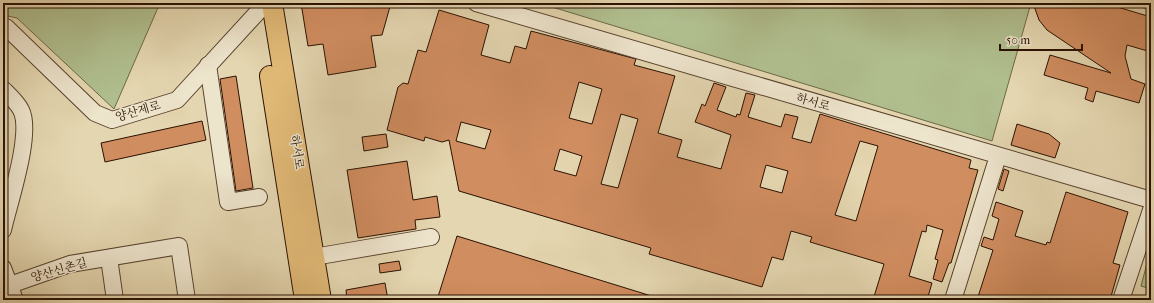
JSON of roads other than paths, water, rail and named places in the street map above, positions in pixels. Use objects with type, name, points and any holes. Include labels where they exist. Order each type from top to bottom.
[{"type":"main road","name":"하서로","points":[[264,4],[306,258],[321,300]]},
{"type":"main road","name":"하서로","points":[[305,300],[306,258]]},
{"type":"street","name":"하서로","points":[[476,3],[1151,200]]},
{"type":"street","name":"양산제로","points":[[3,28],[6,27],[94,113],[112,120],[177,100],[264,4]]},
{"type":"street","points":[[208,65],[228,202],[259,197]]},
{"type":"street","points":[[3,89],[21,110],[25,124],[25,140],[3,230]]},
{"type":"street","points":[[953,300],[998,156]]},
{"type":"street","points":[[1121,300],[1151,210]]},
{"type":"street","points":[[306,258],[431,237]]},
{"type":"street","name":"양산신촌길","points":[[10,285],[70,264],[179,246],[187,300]]},
{"type":"street","points":[[109,258],[115,300]]},
{"type":"street","points":[[3,268],[15,300]]}]
